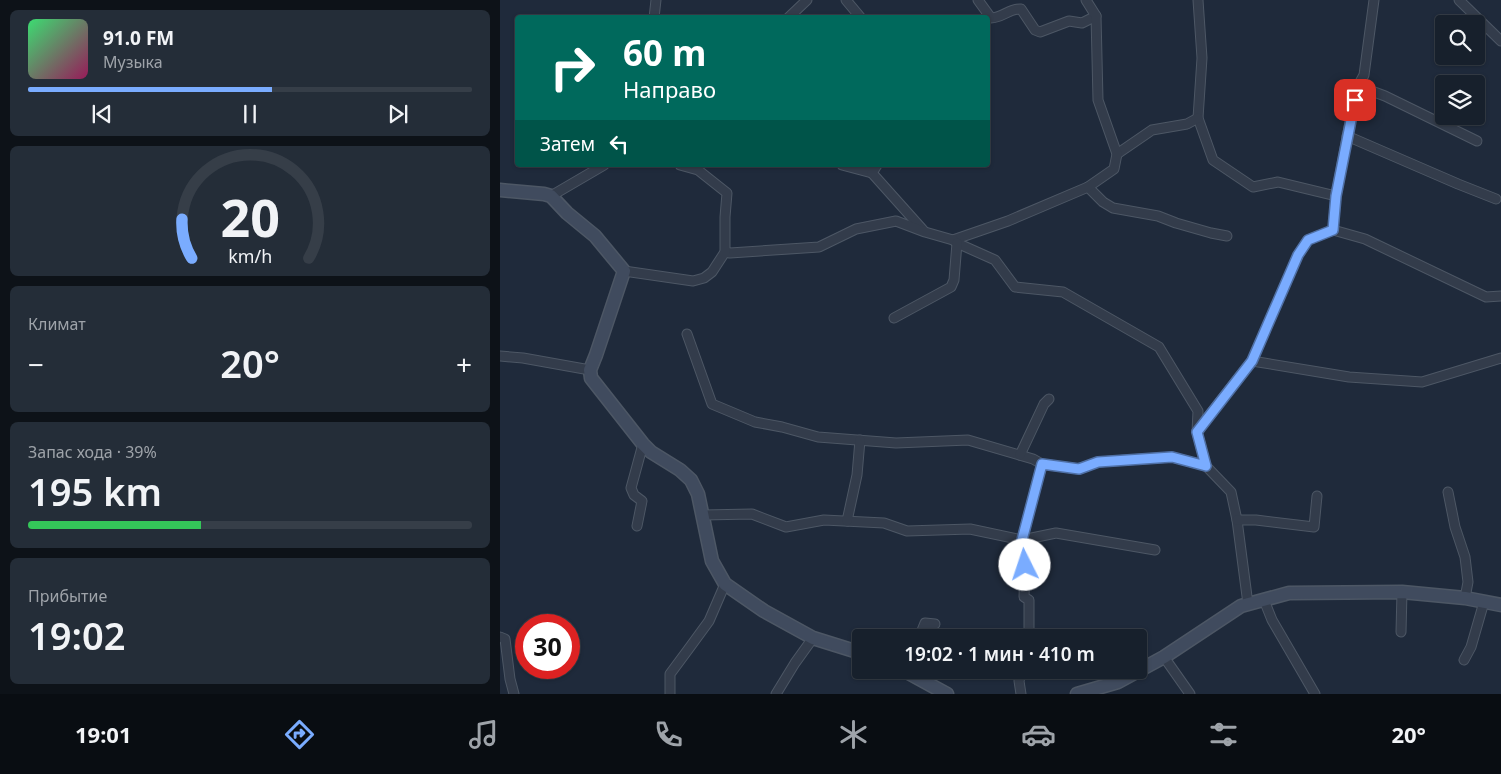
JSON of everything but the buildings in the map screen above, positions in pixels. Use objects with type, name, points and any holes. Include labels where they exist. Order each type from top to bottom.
[{"type":"main road","points":[[500,190],[551,196],[567,213],[595,236],[624,271],[590,370],[591,378],[643,444],[680,470],[690,480],[698,494],[712,561],[725,584],[764,611],[813,638],[852,650]]},
{"type":"main road","points":[[1079,694],[1118,682],[1164,656],[1242,606],[1289,593],[1402,592],[1466,598],[1501,605]]},
{"type":"main road","points":[[920,679],[947,694]]},
{"type":"street","points":[[654,15],[656,0]]},
{"type":"street","points":[[791,15],[806,0]]},
{"type":"street","points":[[846,0],[858,15]]},
{"type":"street","points":[[978,0],[989,15]]},
{"type":"street","points":[[955,242],[1088,187],[1114,169],[1117,154],[1098,100],[1096,16],[1086,0]]},
{"type":"street","points":[[1198,0],[1202,58],[1198,118],[1213,160],[1253,187],[1278,182],[1336,196]]},
{"type":"street","points":[[1333,230],[1336,196],[1347,136],[1358,86],[1364,75],[1374,0]]},
{"type":"street","points":[[1459,0],[1501,40]]},
{"type":"street","points":[[990,17],[997,18],[1017,8],[1021,9],[1035,30],[1040,32],[1069,21],[1082,23],[1096,16]]},
{"type":"street","points":[[1358,86],[1385,96],[1477,141]]},
{"type":"street","points":[[1117,154],[1152,130],[1186,124],[1198,118]]},
{"type":"street","points":[[1347,136],[1496,199]]},
{"type":"street","points":[[551,196],[601,167]]},
{"type":"street","points":[[858,167],[875,169],[925,232]]},
{"type":"street","points":[[624,271],[693,281],[704,278],[712,272],[725,252],[727,193],[700,168]]},
{"type":"street","points":[[1088,187],[1103,202],[1113,208],[1158,216],[1176,223],[1227,236]]},
{"type":"street","points":[[725,252],[730,254],[819,247],[856,229],[896,221],[955,242],[995,260],[1015,286],[1063,292],[1159,347],[1198,411],[1197,432],[1206,466],[1230,492],[1237,520],[1248,604]]},
{"type":"street","points":[[1197,432],[1252,361],[1298,255],[1308,240],[1333,230],[1365,239],[1486,297],[1501,296]]},
{"type":"street","points":[[894,318],[951,287],[954,280],[955,242]]},
{"type":"street","points":[[687,334],[712,404],[755,422],[818,437],[896,443],[968,440],[1033,459],[1042,464],[1079,469],[1098,462],[1172,457],[1206,466]]},
{"type":"street","points":[[500,356],[523,358],[590,370]]},
{"type":"street","points":[[1252,361],[1349,377],[1422,382],[1501,358]]},
{"type":"street","points":[[1020,456],[1044,404],[1050,399]]},
{"type":"street","points":[[847,521],[857,475],[860,440]]},
{"type":"street","points":[[637,526],[642,501],[634,495],[630,488],[643,444]]},
{"type":"street","points":[[1029,552],[1022,540],[1042,464]]},
{"type":"street","points":[[1448,492],[1455,527],[1465,557],[1468,582],[1466,598]]},
{"type":"street","points":[[1237,520],[1256,520],[1314,527],[1317,496]]},
{"type":"street","points":[[702,515],[752,514],[786,527],[824,520],[884,523],[907,531],[970,529],[1022,540],[1056,533],[1155,550]]},
{"type":"street","points":[[1029,629],[1029,600],[1024,597],[1025,565],[1034,536]]},
{"type":"street","points":[[670,694],[670,674],[708,621],[725,584]]},
{"type":"street","points":[[1401,632],[1402,592]]},
{"type":"street","points":[[1264,600],[1272,620],[1315,694]]},
{"type":"street","points":[[1464,660],[1471,647],[1484,602]]},
{"type":"street","points":[[922,629],[925,623],[935,624]]},
{"type":"street","points":[[500,637],[505,639],[510,679],[514,694]]},
{"type":"street","points":[[776,694],[813,638]]},
{"type":"street","points":[[1164,656],[1190,694]]},
{"type":"street","points":[[1020,679],[1021,694]]},
{"type":"route","points":[[1025,565],[1029,552],[1022,540],[1042,464],[1079,469],[1098,462],[1172,457],[1206,466],[1197,432],[1252,361],[1298,255],[1308,240],[1333,230],[1336,196],[1355,100]]}]
